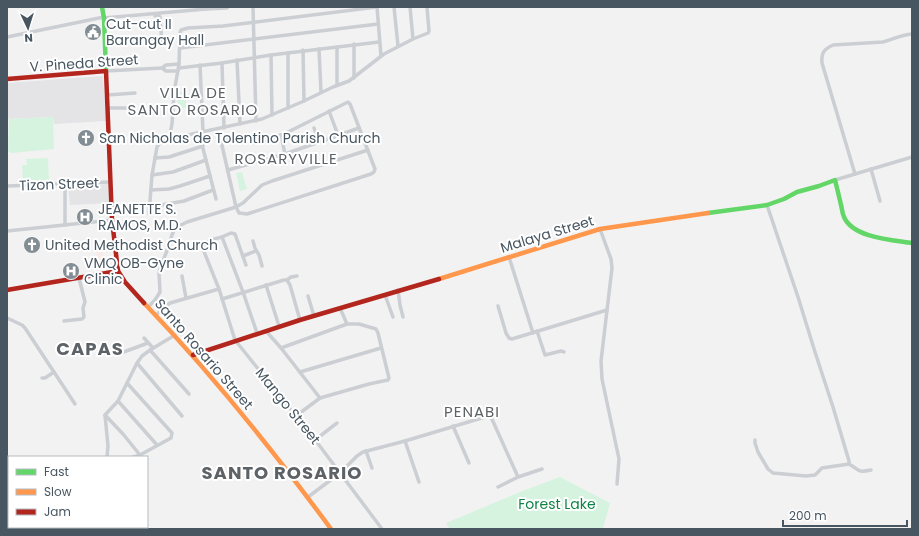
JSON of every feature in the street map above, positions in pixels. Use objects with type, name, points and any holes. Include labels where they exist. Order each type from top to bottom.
[{"type":"street","points":[[7,290],[118,271],[112,220],[104,17],[102,7]]},
{"type":"street","points":[[7,37],[104,17],[228,7]]},
{"type":"street","points":[[253,7],[256,121]]},
{"type":"street","points":[[169,139],[172,124],[181,30],[377,7],[381,56]]},
{"type":"street","points":[[394,7],[398,46]]},
{"type":"street","points":[[410,7],[414,39]]},
{"type":"street","points":[[149,214],[152,175],[158,145],[160,143],[169,139],[256,121],[349,81],[381,56],[398,46],[429,32],[427,7]]},
{"type":"street","points":[[151,14],[152,16],[160,17],[162,44]]},
{"type":"street","points":[[180,48],[378,24]]},
{"type":"street","points":[[855,174],[822,63],[823,52],[827,48],[833,46],[883,42],[897,36],[912,34]]},
{"type":"street","points":[[178,67],[200,66],[271,54],[379,42]]},
{"type":"street","points":[[354,44],[354,78]]},
{"type":"street","points":[[336,47],[337,85]]},
{"type":"street","points":[[319,49],[321,92]]},
{"type":"street","points":[[303,50],[304,101]]},
{"type":"street","points":[[288,53],[288,108]]},
{"type":"street","points":[[271,54],[272,115]]},
{"type":"street","points":[[237,60],[240,124]]},
{"type":"street","points":[[222,63],[224,128]]},
{"type":"street","name":"V. Pineda Street","points":[[7,79],[162,68],[166,65],[178,67]]},
{"type":"street","points":[[200,66],[201,132],[206,160],[216,199]]},
{"type":"street","name":"V. Pineda Street","points":[[162,68],[166,71],[178,67]]},
{"type":"street","points":[[107,95],[135,93]]},
{"type":"street","points":[[241,135],[221,141],[236,207],[239,213],[247,214],[371,174],[375,169],[349,102],[346,102],[281,135],[254,143]]},
{"type":"street","points":[[108,108],[131,108]]},
{"type":"street","points":[[329,111],[338,135]]},
{"type":"street","points":[[314,128],[319,142]]},
{"type":"street","points":[[228,170],[285,154],[359,128]]},
{"type":"street","points":[[281,135],[285,154]]},
{"type":"street","points":[[155,158],[169,157],[203,146]]},
{"type":"street","points":[[149,306],[156,300],[160,292],[159,273],[175,228],[187,222],[236,207],[243,203],[262,185],[368,150]]},
{"type":"street","name":"Malaya Street","points":[[193,355],[279,326],[509,257],[570,237],[600,229],[767,205],[784,199],[797,192],[912,157]]},
{"type":"street","points":[[152,175],[174,172],[206,160]]},
{"type":"street","points":[[871,169],[880,201]]},
{"type":"street","points":[[151,190],[180,186],[210,176]]},
{"type":"street","points":[[835,180],[844,218],[849,224],[861,233],[870,236],[912,243]]},
{"type":"street","name":"Tizon Street","points":[[7,186],[110,182]]},
{"type":"street","points":[[65,184],[65,225]]},
{"type":"street","points":[[150,207],[184,201],[213,190]]},
{"type":"street","points":[[767,205],[833,407],[849,461],[848,464]]},
{"type":"street","points":[[7,231],[112,220]]},
{"type":"street","points":[[600,229],[611,259],[612,268],[600,361],[602,379],[619,458],[617,484]]},
{"type":"street","points":[[235,340],[219,289],[203,246],[209,241],[231,233],[235,234],[246,265]]},
{"type":"street","points":[[222,237],[257,333]]},
{"type":"street","points":[[253,241],[262,266]]},
{"type":"street","points":[[243,256],[256,251]]},
{"type":"street","points":[[509,257],[535,332],[545,355],[560,351],[564,352]]},
{"type":"street","points":[[149,262],[161,266]]},
{"type":"street","name":"Santo Rosario Street","points":[[118,271],[126,282],[193,355],[247,419],[331,529]]},
{"type":"street","points":[[182,276],[186,298]]},
{"type":"street","points":[[222,298],[297,276]]},
{"type":"street","points":[[64,321],[82,319],[84,317],[85,302],[79,278]]},
{"type":"street","points":[[287,280],[290,285],[300,320]]},
{"type":"street","points":[[266,285],[279,326]]},
{"type":"street","points":[[156,315],[166,306],[186,298],[219,289]]},
{"type":"street","points":[[398,290],[403,317]]},
{"type":"street","points":[[385,294],[393,317]]},
{"type":"street","points":[[308,296],[314,316]]},
{"type":"street","points":[[498,306],[506,334],[512,339],[607,310]]},
{"type":"street","points":[[340,308],[347,324]]},
{"type":"street","points":[[7,318],[25,328],[75,404]]},
{"type":"street","points":[[281,348],[347,324],[359,324],[376,329],[389,378],[388,380],[368,384],[320,398],[296,416]]},
{"type":"street","points":[[266,331],[320,398]]},
{"type":"street","points":[[107,456],[108,446],[105,416],[118,401],[142,356],[175,335]]},
{"type":"street","points":[[144,338],[189,394]]},
{"type":"street","name":"Mango Street","points":[[235,340],[315,440],[382,529]]},
{"type":"street","points":[[121,354],[148,343]]},
{"type":"street","points":[[300,372],[381,348]]},
{"type":"street","points":[[137,363],[182,416]]},
{"type":"street","points":[[42,378],[45,378],[54,372]]},
{"type":"street","points":[[127,383],[172,434],[171,438],[136,456]]},
{"type":"street","points":[[118,401],[157,445]]},
{"type":"street","points":[[105,416],[123,434],[140,455]]},
{"type":"street","points":[[308,497],[340,473],[357,456],[366,451],[405,441],[481,417],[489,416],[491,417],[518,477]]},
{"type":"street","points":[[315,440],[337,423]]},
{"type":"street","points":[[453,426],[469,463]]},
{"type":"street","points":[[755,440],[756,447],[768,469],[773,473],[806,476],[816,475],[822,468],[848,464],[859,472],[871,470]]},
{"type":"street","points":[[405,441],[419,482]]},
{"type":"street","points":[[366,451],[372,468]]},
{"type":"street","points":[[498,487],[518,477],[542,468]]},
{"type":"shaded area","points":[[103,76],[106,121],[54,124],[53,117],[7,119],[7,83]]},
{"type":"shaded area","points":[[110,184],[111,203],[70,205],[68,186]]},
{"type":"shaded area","points":[[96,245],[102,245],[105,270],[97,271],[95,261],[97,260]]},
{"type":"green space","points":[[177,92],[186,92],[186,108],[178,108]]},
{"type":"green space","points":[[53,117],[54,149],[12,153],[8,151],[9,119]]},
{"type":"green space","points":[[48,158],[49,180],[23,182],[22,165],[27,165],[26,159]]},
{"type":"green space","points":[[242,172],[247,189],[240,191],[236,173]]},
{"type":"green space","name":"Forest Lake","points":[[560,477],[610,503],[603,529],[450,529],[446,523],[525,490]]},
{"type":"traffic: fast","points":[[102,7],[104,18],[106,71]]},
{"type":"traffic: fast","points":[[708,213],[767,205],[784,199],[797,192],[835,180],[844,217],[856,230],[874,237],[912,243]]},
{"type":"traffic: slow","points":[[439,279],[600,229],[708,213]]},
{"type":"traffic: slow","points":[[144,303],[218,385],[287,470],[331,529]]},
{"type":"traffic: jam","points":[[7,79],[106,71],[112,220],[118,271],[125,282],[144,303]]},
{"type":"traffic: jam","points":[[7,290],[118,271]]},
{"type":"traffic: jam","points":[[193,355],[300,320],[439,279]]},
{"type":"place","name":"Cut-cut II Barangay Hall","points":[[93,32]]},
{"type":"place","name":"San Nicholas de Tolentino Parish Church","points":[[86,138]]},
{"type":"place","name":"JEANETTE S. RAMOS, M.D.","points":[[85,217]]},
{"type":"place","name":"United Methodist Church","points":[[32,245]]},
{"type":"place","name":"VMQ OB-Gyne Clinic","points":[[71,271]]},
{"type":"district","name":"VILLA DE SANTO ROSARIO","points":[[193,102]]},
{"type":"district","name":"ROSARYVILLE","points":[[286,159]]},
{"type":"district","name":"CAPAS","points":[[90,349]]},
{"type":"district","name":"PENABI","points":[[472,412]]},
{"type":"district","name":"SANTO ROSARIO","points":[[282,473]]}]
